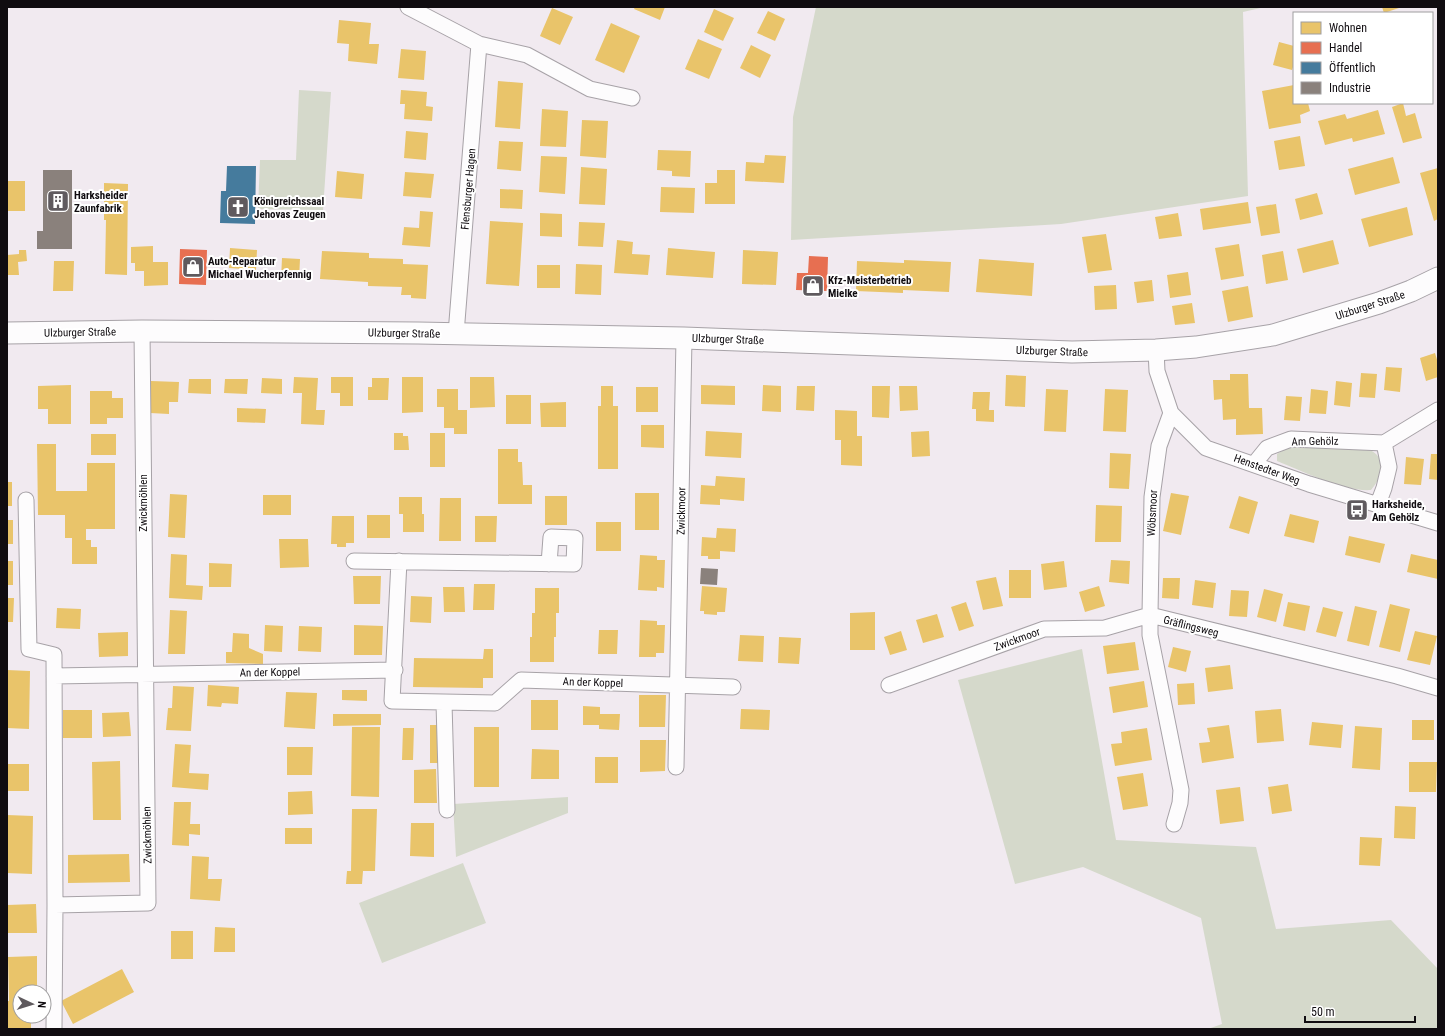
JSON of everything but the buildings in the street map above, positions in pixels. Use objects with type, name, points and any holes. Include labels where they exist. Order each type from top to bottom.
[{"type":"main road","name":"Ulzburger Straße","points":[[7,333],[142,331],[456,334],[684,338],[1072,352],[1156,350],[1196,347],[1273,335],[1379,303],[1411,291],[1438,278]]},
{"type":"street","points":[[408,7],[479,44],[527,55],[590,89],[632,98]]},
{"type":"street","name":"Flensburger Hagen","points":[[456,334],[479,44]]},
{"type":"street","name":"Zwickmöhlen","points":[[55,905],[148,903],[142,331]]},
{"type":"street","name":"Zwickmoor","points":[[676,767],[684,338]]},
{"type":"street","name":"Henstedter Weg","points":[[1156,350],[1157,371],[1171,413],[1206,448],[1309,484],[1438,523]]},
{"type":"street","points":[[1378,504],[1389,467],[1384,443],[1438,410]]},
{"type":"street","name":"Wöbsmoor","points":[[1150,615],[1152,497],[1159,446],[1171,413]]},
{"type":"street","name":"Am Gehölz","points":[[1254,464],[1267,448],[1291,439],[1384,443]]},
{"type":"street","points":[[26,500],[29,649],[54,655],[54,1029]]},
{"type":"street","points":[[354,561],[549,564]]},
{"type":"street","name":"An der Koppel","points":[[399,561],[395,670],[392,701],[495,703],[521,680],[678,685]]},
{"type":"street","name":"Zwickmoor","points":[[888,685],[1044,629],[1105,628],[1150,615]]},
{"type":"street","name":"Gräflingsweg","points":[[1174,824],[1180,803],[1181,790],[1150,635],[1150,615],[1397,676],[1438,688]]},
{"type":"street","name":"An der Koppel","points":[[145,675],[395,670]]},
{"type":"street","points":[[54,676],[145,675]]},
{"type":"street","points":[[678,685],[733,687]]},
{"type":"street","points":[[444,703],[447,810]]},
{"type":"shaded area","points":[[816,7],[1265,7],[1243,12],[1248,196],[1061,224],[791,240],[793,117]]},
{"type":"shaded area","points":[[299,90],[331,92],[323,210],[258,209],[260,160],[296,160]]},
{"type":"shaded area","points":[[1296,447],[1356,447],[1370,450],[1380,459],[1381,470],[1377,482],[1371,490],[1349,488],[1324,480],[1277,461],[1277,454],[1285,449]]},
{"type":"shaded area","points":[[1082,649],[1116,840],[1256,847],[1276,929],[1391,920],[1438,969],[1438,1029],[1208,1029],[1222,1024],[1201,918],[1083,867],[1015,884],[958,680]]},
{"type":"shaded area","points":[[568,797],[568,813],[456,857],[453,804]]},
{"type":"shaded area","points":[[463,863],[486,923],[382,963],[359,903]]},
{"type":"place","name":"Harksheider Zaunfabrik","points":[[58,201]]},
{"type":"place","name":"Königreichssaal Jehovas Zeugen","points":[[238,207]]},
{"type":"place","name":"Auto-Reparatur Michael Wucherpfennig","points":[[193,267]]},
{"type":"place","name":"Kfz-Meisterbetrieb Mielke","points":[[813,286]]},
{"type":"place","name":"Harksheide, Am Gehölz","points":[[1357,510]]}]
